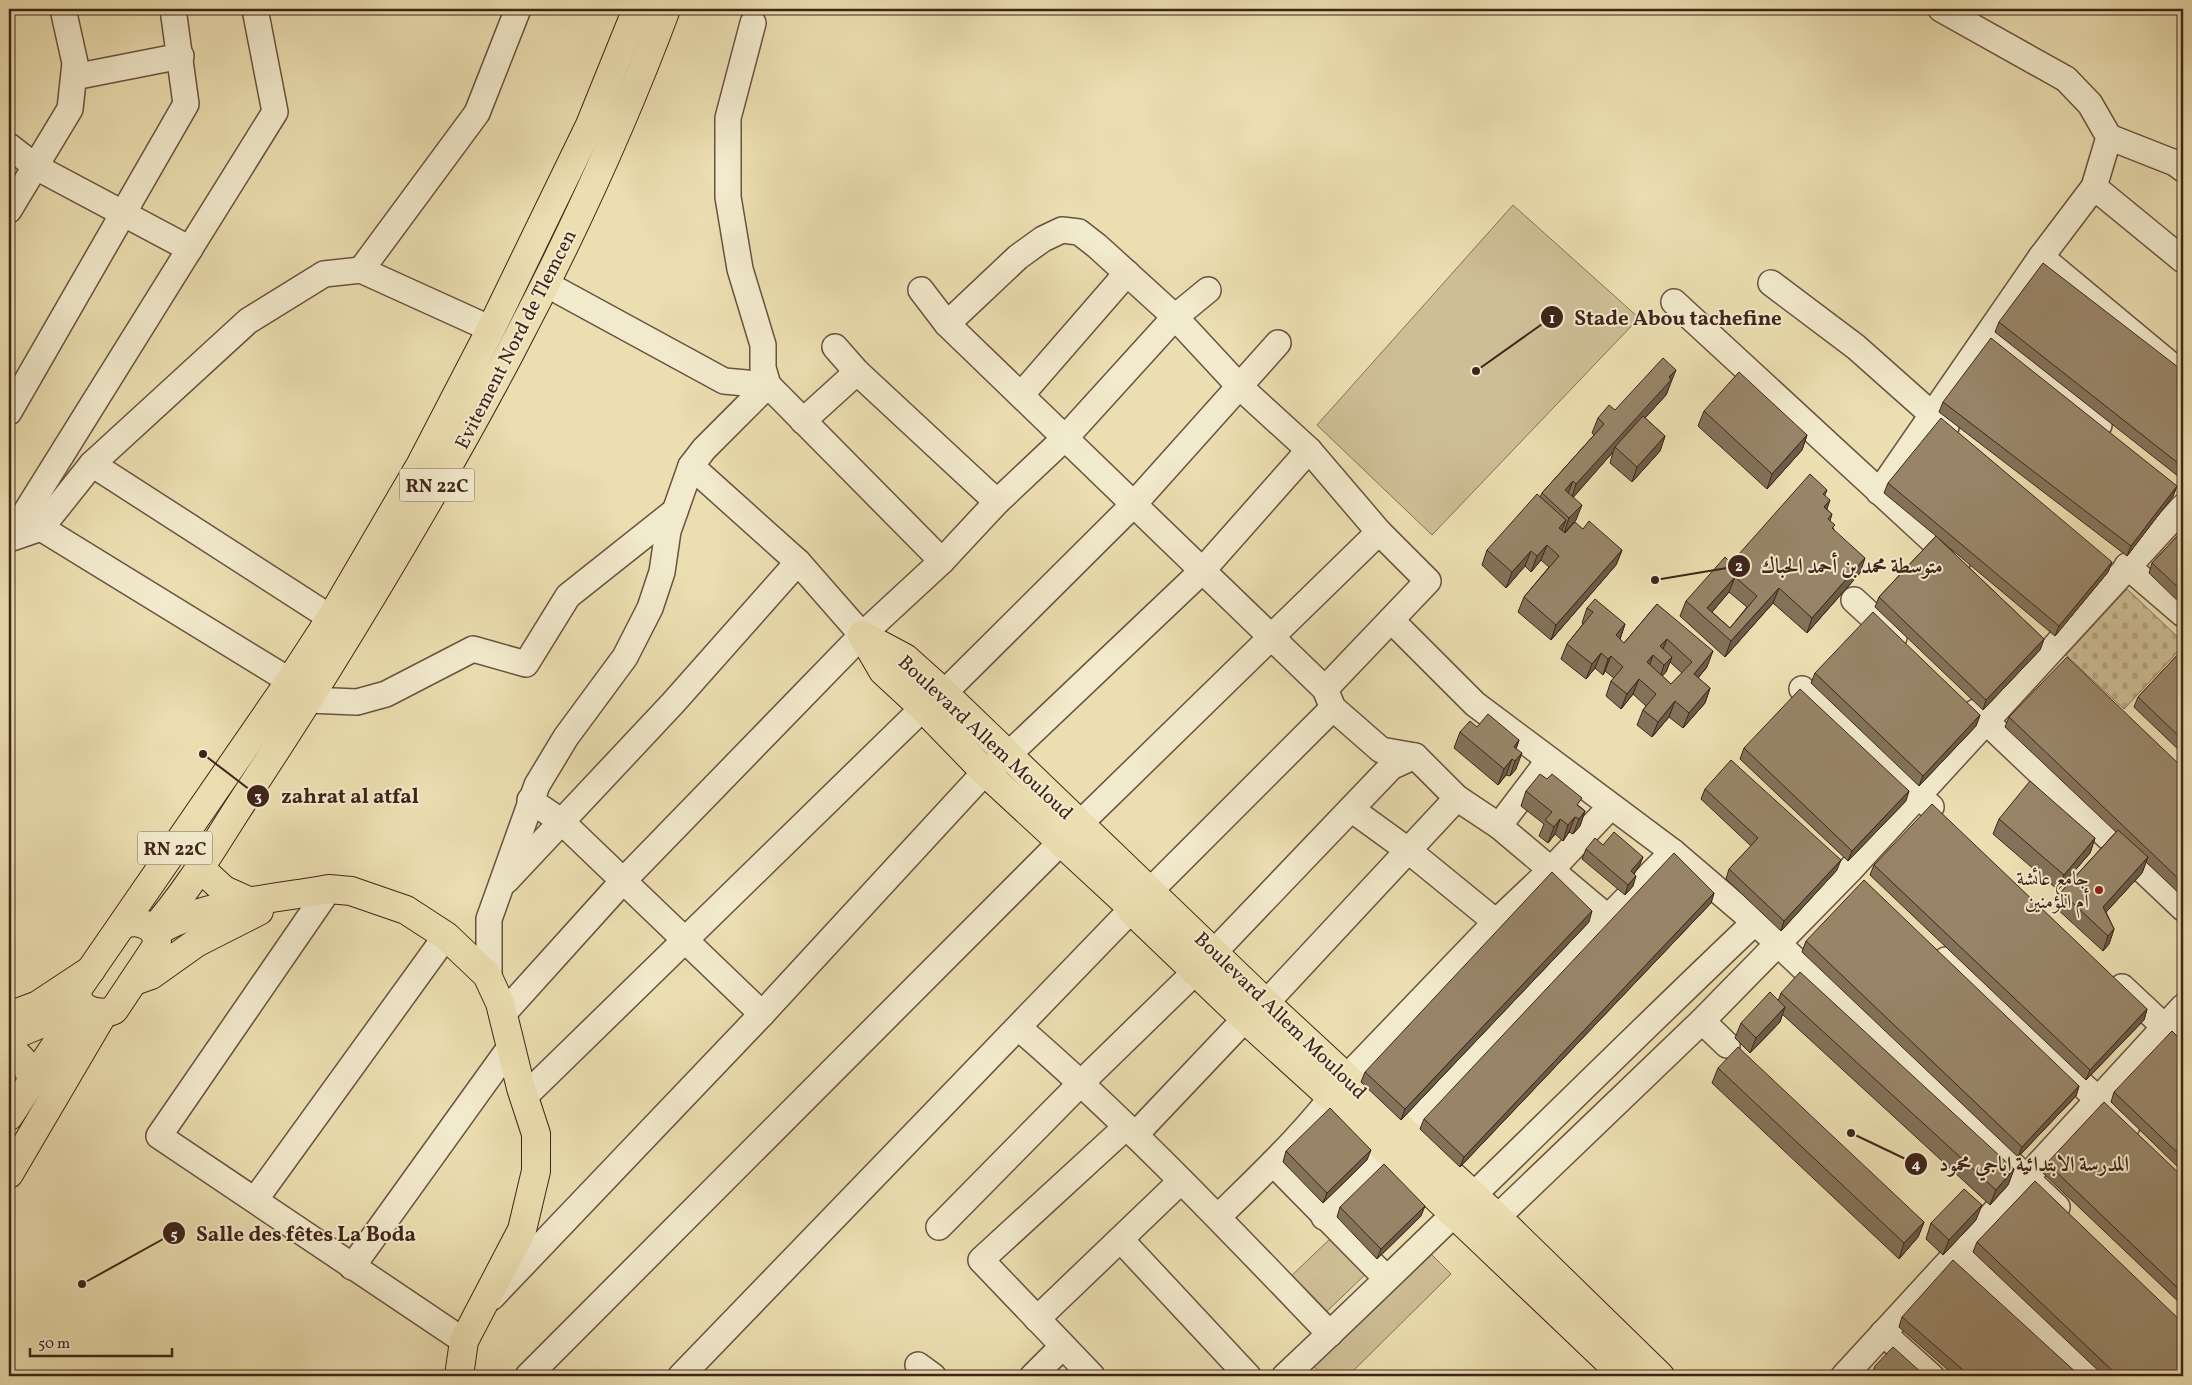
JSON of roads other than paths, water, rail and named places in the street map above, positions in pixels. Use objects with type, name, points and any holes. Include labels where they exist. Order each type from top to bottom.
[{"type":"main road","name":"Evitement Nord de Tlemcen","points":[[88,1007],[77,991],[91,970],[299,691],[331,618],[421,464],[491,330],[590,125],[637,9]]},
{"type":"main road","name":"Evitement Nord de Tlemcen","points":[[154,931],[180,899],[200,868],[299,691],[472,425],[546,284],[611,147],[666,9]]},
{"type":"main road","name":"Boulevard Allem Mouloud","points":[[862,635],[883,671],[933,700],[1009,754],[1214,952],[1255,1011]]},
{"type":"main road","name":"Boulevard Allem Mouloud","points":[[933,700],[985,772],[1132,908],[1131,910],[1195,972],[1255,1011],[1464,1206],[1477,1237],[1624,1376]]},
{"type":"main road","points":[[200,868],[224,890],[253,902]]},
{"type":"main road","points":[[154,931],[197,913],[329,889],[351,891],[406,910],[446,936],[487,975],[503,1014],[524,1097],[536,1134],[536,1171],[522,1230],[464,1341],[458,1376]]},
{"type":"main road","points":[[134,981],[164,967],[203,939],[289,896]]},
{"type":"main road","points":[[9,1037],[88,1007],[114,1010],[156,947],[158,941],[154,931],[137,922],[129,922],[123,925]]},
{"type":"main road","points":[[9,1016],[38,1005],[91,970]]},
{"type":"main road","points":[[9,1174],[75,1062],[88,1007]]},
{"type":"main road","points":[[9,1116],[32,1079],[88,1007]]},
{"type":"main road","points":[[9,1049],[21,1057],[32,1079]]},
{"type":"main road","name":"Boulevard Allem Mouloud","points":[[1464,1206],[1497,1217],[1660,1376]]},
{"type":"street","points":[[9,210],[70,109],[75,63],[63,9]]},
{"type":"street","points":[[9,412],[186,104],[181,56],[173,9]]},
{"type":"street","points":[[10,538],[275,112],[255,9]]},
{"type":"street","points":[[361,270],[477,113],[518,9]]},
{"type":"street","points":[[1941,9],[2066,79],[2090,104],[2109,136],[2174,163],[2183,169]]},
{"type":"street","points":[[753,23],[728,118],[728,196],[740,269],[763,345],[762,368],[768,386],[942,561]]},
{"type":"street","points":[[74,77],[181,56]]},
{"type":"street","points":[[1879,492],[2041,257],[2094,188],[2109,136]]},
{"type":"street","points":[[9,146],[36,167],[190,249]]},
{"type":"street","points":[[2094,188],[2183,260]]},
{"type":"street","points":[[697,1371],[1150,891],[1329,698],[1391,620],[1428,581],[1379,532],[1310,450],[1240,387],[1175,318],[1079,232],[1062,230],[1043,239],[1018,258],[948,324]]},
{"type":"street","points":[[2041,257],[2183,375]]},
{"type":"street","points":[[10,538],[41,528],[92,464],[248,321],[324,274],[361,270],[491,330]]},
{"type":"street","points":[[1021,395],[1127,273]]},
{"type":"street","points":[[1771,283],[1856,347],[1964,441]]},
{"type":"street","points":[[546,284],[724,381],[768,386]]},
{"type":"street","points":[[921,290],[948,324],[1271,637],[1381,750],[1414,756],[1457,798],[1499,826],[1607,917]]},
{"type":"street","points":[[503,1014],[623,881],[862,635],[942,561],[997,502],[1066,437],[1175,318],[1208,290]]},
{"type":"street","points":[[1674,302],[1973,578]]},
{"type":"street","points":[[1989,333],[2116,439]]},
{"type":"street","points":[[524,1097],[1134,505],[1278,343]]},
{"type":"street","points":[[835,347],[857,372],[997,502]]},
{"type":"street","points":[[802,421],[857,372]]},
{"type":"street","points":[[490,981],[489,919],[530,800],[537,785],[566,737],[625,657],[650,608],[662,572],[668,531],[691,466],[704,448],[768,386]]},
{"type":"street","points":[[482,1307],[762,1014],[985,772],[1009,754],[1202,571],[1310,450]]},
{"type":"street","points":[[92,464],[331,618]]},
{"type":"street","points":[[691,466],[798,562],[862,635]]},
{"type":"street","points":[[1477,1237],[1702,1021],[1849,871],[2052,651],[2119,565],[2181,497]]},
{"type":"street","points":[[41,528],[299,691],[357,702],[386,694],[473,649],[526,664],[568,596],[675,511]]},
{"type":"street","points":[[528,1376],[1060,842],[1379,532]]},
{"type":"street","points":[[501,887],[673,703],[798,562]]},
{"type":"street","points":[[2119,565],[2183,614]]},
{"type":"street","points":[[1854,600],[1910,652]]},
{"type":"street","points":[[1391,620],[1475,704],[1673,852],[1755,922],[2076,1224]]},
{"type":"street","points":[[1802,689],[1948,823]]},
{"type":"street","points":[[1959,696],[2183,908]]},
{"type":"street","points":[[938,1228],[1082,1082],[1195,972],[1392,767],[1414,756]]},
{"type":"street","points":[[1499,826],[1549,760]]},
{"type":"street","points":[[1092,1376],[981,1260],[1130,1131],[1255,1011],[1457,798]]},
{"type":"street","points":[[530,800],[562,822],[762,1014]]},
{"type":"street","points":[[1218,1217],[1273,1163],[1339,1088],[1496,922],[1552,869],[1610,806]]},
{"type":"street","points":[[1351,809],[1408,851],[1496,922]]},
{"type":"street","points":[[1324,1216],[1607,917],[1673,852]]},
{"type":"street","points":[[329,889],[159,1136],[464,1341]]},
{"type":"street","points":[[1285,1376],[1386,1278],[1464,1206],[1644,1027],[1755,922]]},
{"type":"street","points":[[255,1200],[446,936]]},
{"type":"street","points":[[1929,945],[2140,1139]]},
{"type":"street","points":[[2108,973],[2174,1036]]},
{"type":"street","points":[[1844,1376],[2098,1099],[2174,1036],[2183,1008]]},
{"type":"street","points":[[1702,1021],[1727,1045]]},
{"type":"street","points":[[1644,1027],[1670,1050]]},
{"type":"street","points":[[1019,1028],[1082,1082],[1218,1217],[1330,1334]]},
{"type":"street","points":[[352,1267],[511,1046]]},
{"type":"street","points":[[1273,1163],[1386,1278]]},
{"type":"street","points":[[1037,1319],[1181,1181]]},
{"type":"street","points":[[1121,1240],[1248,1376]]},
{"type":"street","points":[[1959,1250],[2090,1376]]},
{"type":"street","points":[[1883,1334],[1931,1376]]},
{"type":"street","points":[[1033,1376],[1063,1346]]},
{"type":"place","name":"Stade Abou tachefine","points":[[1476,371]]},
{"type":"place","name":"متوسطة محمد بن أحمد الحباك","points":[[1655,580]]},
{"type":"place","name":"zahrat al atfal","points":[[203,754]]},
{"type":"place","name":"جامع عائشة أم المؤمنين","points":[[2099,890]]},
{"type":"place","name":"المدرسة الابتدائية اباجي محمود","points":[[1851,1133]]},
{"type":"place","name":"Salle des fêtes La Boda","points":[[82,1284]]}]
